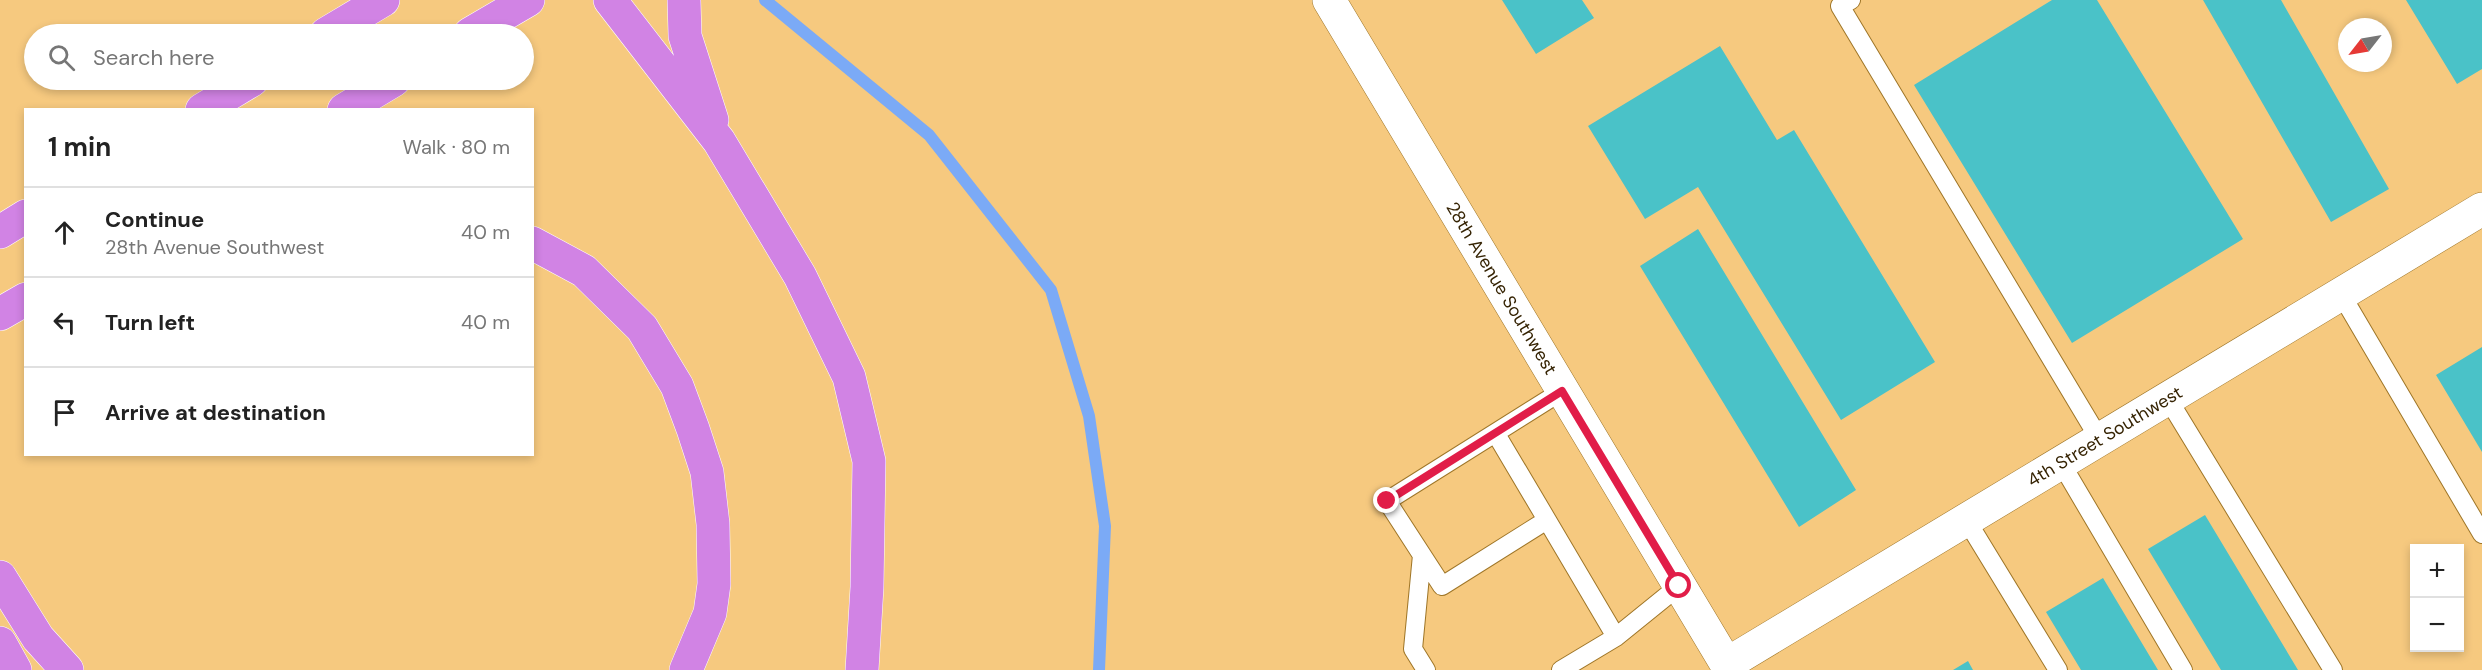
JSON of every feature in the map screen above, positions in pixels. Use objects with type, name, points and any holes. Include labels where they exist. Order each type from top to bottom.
[{"type":"highway","points":[[343,24],[383,0]]},
{"type":"highway","points":[[487,24],[528,0]]},
{"type":"highway","points":[[610,0],[719,141],[800,276],[849,377],[868,461],[867,587],[862,670]]},
{"type":"highway","points":[[684,0],[686,36],[719,141]]},
{"type":"highway","points":[[205,108],[235,90]]},
{"type":"highway","points":[[347,108],[377,90]]},
{"type":"highway","points":[[0,232],[24,217]]},
{"type":"highway","points":[[534,244],[584,271],[642,328],[677,386],[689,418],[707,472],[713,524],[714,584],[710,613],[686,670]]},
{"type":"highway","points":[[0,315],[24,300]]},
{"type":"highway","points":[[0,315],[24,307]]},
{"type":"highway","points":[[0,577],[38,638],[67,670]]},
{"type":"highway","points":[[0,644],[15,670]]},
{"type":"street","name":"28th Avenue Southwest","points":[[1329,0],[1729,667]]},
{"type":"street","name":"4th Street Southwest","points":[[1729,667],[2061,463],[2482,210]]},
{"type":"lane","points":[[1851,0],[1840,6],[2100,440]]},
{"type":"lane","points":[[2341,294],[2482,534]]},
{"type":"lane","points":[[1547,520],[1442,586],[1387,501],[1562,391]]},
{"type":"lane","points":[[2168,399],[2333,670]]},
{"type":"lane","points":[[1496,434],[1616,637]]},
{"type":"lane","points":[[2061,463],[2183,670]]},
{"type":"lane","points":[[1967,521],[2058,670]]},
{"type":"lane","points":[[1422,555],[1413,649],[1426,670]]},
{"type":"lane","points":[[1561,670],[1616,637],[1679,586]]},
{"type":"building","points":[[1502,0],[1582,0],[1594,18],[1536,54]]},
{"type":"building","points":[[2052,0],[2097,0],[2243,239],[2072,343],[1914,85]]},
{"type":"building","points":[[2203,0],[2281,0],[2389,189],[2331,222]]},
{"type":"building","points":[[2406,0],[2482,0],[2482,69],[2457,84]]},
{"type":"building","points":[[1720,46],[1777,140],[1794,130],[1935,362],[1841,420],[1698,187],[1645,219],[1588,126]]},
{"type":"building","points":[[1698,229],[1856,490],[1799,527],[1640,266]]},
{"type":"building","points":[[2482,347],[2482,452],[2436,375]]},
{"type":"building","points":[[2205,515],[2298,670],[2221,670],[2148,549]]},
{"type":"building","points":[[2103,578],[2158,670],[2081,670],[2046,612]]},
{"type":"building","points":[[1968,661],[1973,670],[1953,670]]},
{"type":"waterway","points":[[765,0],[929,135],[1051,290],[1089,416],[1105,526],[1099,670]]},
{"type":"route","points":[[1387,501],[1562,391],[1679,586]]}]
